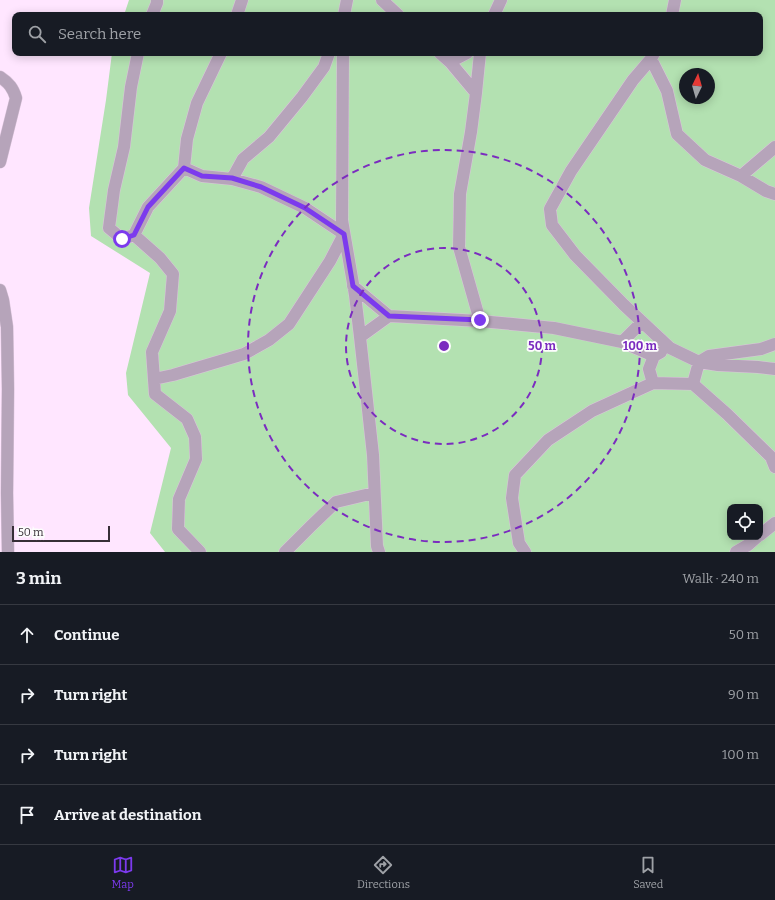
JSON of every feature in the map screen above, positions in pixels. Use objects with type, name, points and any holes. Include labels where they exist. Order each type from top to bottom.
[{"type":"street","points":[[153,12],[157,0]]},
{"type":"street","points":[[238,12],[242,0]]},
{"type":"street","points":[[345,12],[347,0]]},
{"type":"street","points":[[382,0],[395,12]]},
{"type":"street","points":[[495,12],[501,0]]},
{"type":"street","points":[[673,12],[675,0]]},
{"type":"street","points":[[137,56],[131,87],[124,146],[114,190],[109,228],[122,239],[134,235],[148,207],[184,168],[187,139],[197,103],[220,56]]},
{"type":"street","points":[[232,178],[243,159],[269,137],[302,97],[324,67],[329,56]]},
{"type":"street","points":[[343,56],[342,220],[360,337],[373,455],[377,546],[379,552]]},
{"type":"street","points":[[443,56],[476,92]]},
{"type":"street","points":[[450,62],[461,56]]},
{"type":"street","points":[[480,56],[471,132],[460,194],[459,247],[480,320]]},
{"type":"street","points":[[775,194],[766,191],[740,176],[705,160],[677,134],[667,92],[653,56],[633,80],[572,171],[550,208],[552,225],[574,255],[670,348],[699,362],[718,365],[775,368]]},
{"type":"street","points":[[0,77],[13,89],[16,98],[0,162]]},
{"type":"street","points":[[740,176],[775,147]]},
{"type":"street","points":[[184,168],[202,176],[232,178],[261,187],[305,208],[344,234]]},
{"type":"street","points":[[154,379],[174,375],[244,354],[269,340],[289,324],[330,261],[344,234]]},
{"type":"street","points":[[134,235],[160,258],[173,274],[170,311],[152,352],[155,394],[187,419],[195,437],[196,459],[179,499],[178,529],[200,552]]},
{"type":"street","points":[[353,286],[389,316],[480,320],[554,328],[622,342],[654,356]]},
{"type":"street","points":[[0,290],[7,327],[8,552]]},
{"type":"street","points":[[360,337],[389,316]]},
{"type":"street","points":[[622,342],[642,322]]},
{"type":"street","points":[[693,384],[699,362],[709,356],[761,349],[775,344]]},
{"type":"street","points":[[653,383],[649,369],[654,356],[670,348]]},
{"type":"street","points":[[524,552],[519,542],[512,498],[515,475],[548,440],[592,411],[653,383],[693,384],[727,414],[771,458],[775,467]]},
{"type":"street","points":[[286,552],[336,502],[374,493]]},
{"type":"street","points":[[763,532],[775,522]]},
{"type":"street","points":[[736,552],[754,540]]},
{"type":"green space","points":[[129,0],[775,0],[775,552],[165,552],[150,533],[171,448],[128,395],[126,373],[150,273],[91,236],[89,208],[112,56],[763,56],[763,12],[125,12]]},
{"type":"route","points":[[122,239],[134,235],[148,207],[184,168],[202,176],[232,178],[261,187],[305,208],[344,234],[353,286],[389,316],[480,320]]}]
